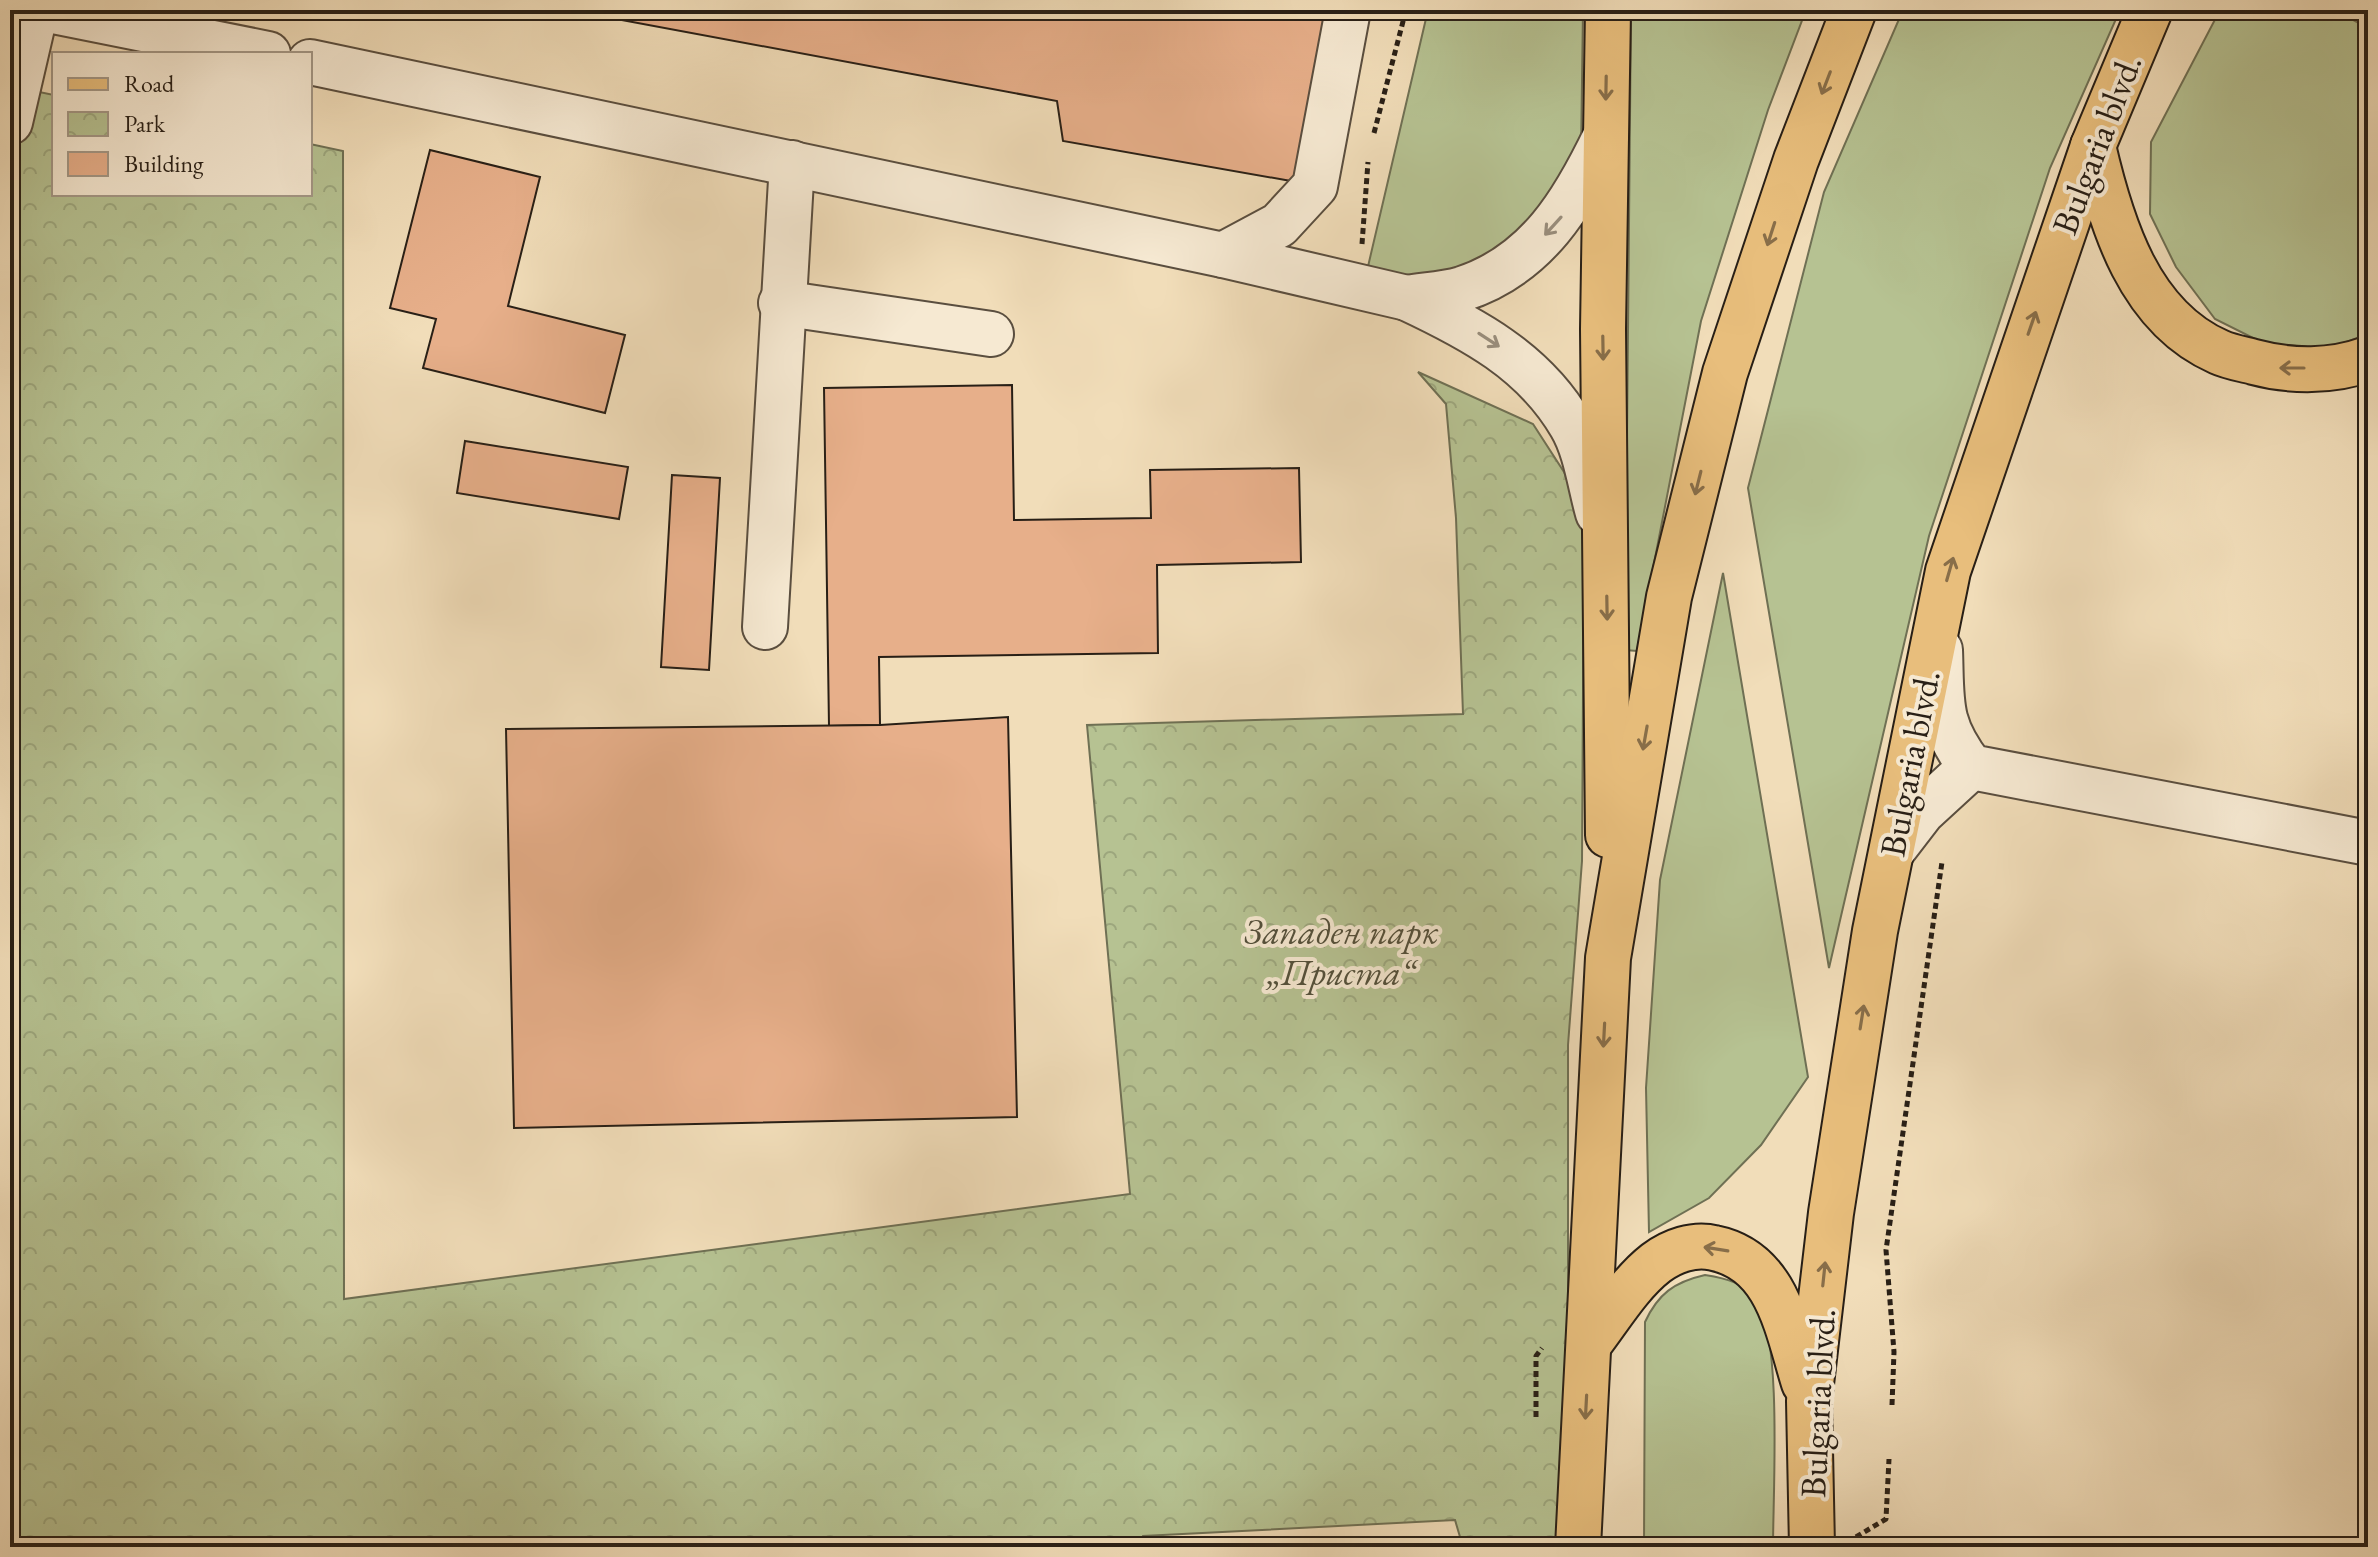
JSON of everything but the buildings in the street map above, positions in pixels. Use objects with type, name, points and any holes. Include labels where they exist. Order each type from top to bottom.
[{"type":"main road","points":[[1578,1547],[1608,958],[1603,329],[1608,10]]},
{"type":"main road","points":[[1608,958],[1669,597],[1725,373],[1796,160],[1854,10]]},
{"type":"main road","name":"Bulgaria blvd.","points":[[1832,1544],[1809,1401],[1831,1213],[1892,851],[1938,619],[1948,571],[2093,146],[2142,26]]},
{"type":"main road","points":[[2093,146],[2109,213],[2137,275],[2175,322],[2218,352],[2278,368],[2344,368],[2368,359]]},
{"type":"main road","points":[[1589,1344],[1636,1281],[1657,1263],[1680,1249],[1708,1246],[1735,1252],[1757,1267],[1775,1298],[1809,1401]]},
{"type":"street","points":[[10,122],[36,10]]},
{"type":"street","points":[[48,10],[258,52]]},
{"type":"street","points":[[1223,255],[1279,225],[1315,186],[1348,10]]},
{"type":"street","points":[[312,62],[1223,255],[1407,298],[1462,324],[1498,346],[1527,369],[1552,397],[1572,427],[1606,547]]},
{"type":"street","points":[[1407,298],[1462,289],[1500,271],[1531,249],[1558,223],[1579,191],[1606,135]]},
{"type":"street","points":[[765,627],[781,303],[792,163]]},
{"type":"street","points":[[781,303],[991,334]]},
{"type":"street","points":[[1938,619],[1942,710],[1950,740],[1971,767],[2368,843]]},
{"type":"street","points":[[1892,851],[1922,812],[1971,767]]},
{"type":"path","points":[[1372,138],[1406,10]]},
{"type":"path","points":[[1359,287],[1368,153]]},
{"type":"path","points":[[1892,1405],[1894,1352],[1886,1250],[1944,848]]},
{"type":"path","points":[[1536,1356],[1536,1417]]},
{"type":"path","points":[[1832,1544],[1886,1519],[1889,1459]]},
{"type":"green space","points":[[1428,10],[1583,10],[1581,153],[1511,247],[1437,280],[1366,275]]},
{"type":"green space","points":[[1631,10],[1806,10],[1768,110],[1701,321],[1637,651],[1625,650]]},
{"type":"green space","points":[[1903,10],[2120,10],[2050,168],[1929,536],[1829,968],[1748,488],[1824,192]]},
{"type":"green space","points":[[2220,10],[2335,10],[2368,28],[2368,334],[2330,348],[2265,344],[2215,319],[2176,267],[2150,214],[2151,142]]},
{"type":"green space","name":"Западен парк „Приста“","points":[[10,86],[52,95],[52,196],[312,196],[312,144],[343,151],[344,1299],[1130,1194],[1087,725],[1463,714],[1456,518],[1446,404],[1418,372],[1533,424],[1564,472],[1584,525],[1582,861],[1568,1045],[1568,1351],[1558,1547],[1463,1547],[1455,1520],[1143,1536],[1139,1547],[10,1547]]},
{"type":"green space","points":[[1723,573],[1808,1077],[1761,1145],[1709,1198],[1649,1232],[1646,1088],[1660,880]]},
{"type":"green space","points":[[1705,1275],[1727,1280],[1748,1290],[1758,1302],[1766,1322],[1773,1383],[1773,1547],[1644,1547],[1645,1322],[1668,1291],[1684,1281]]}]
